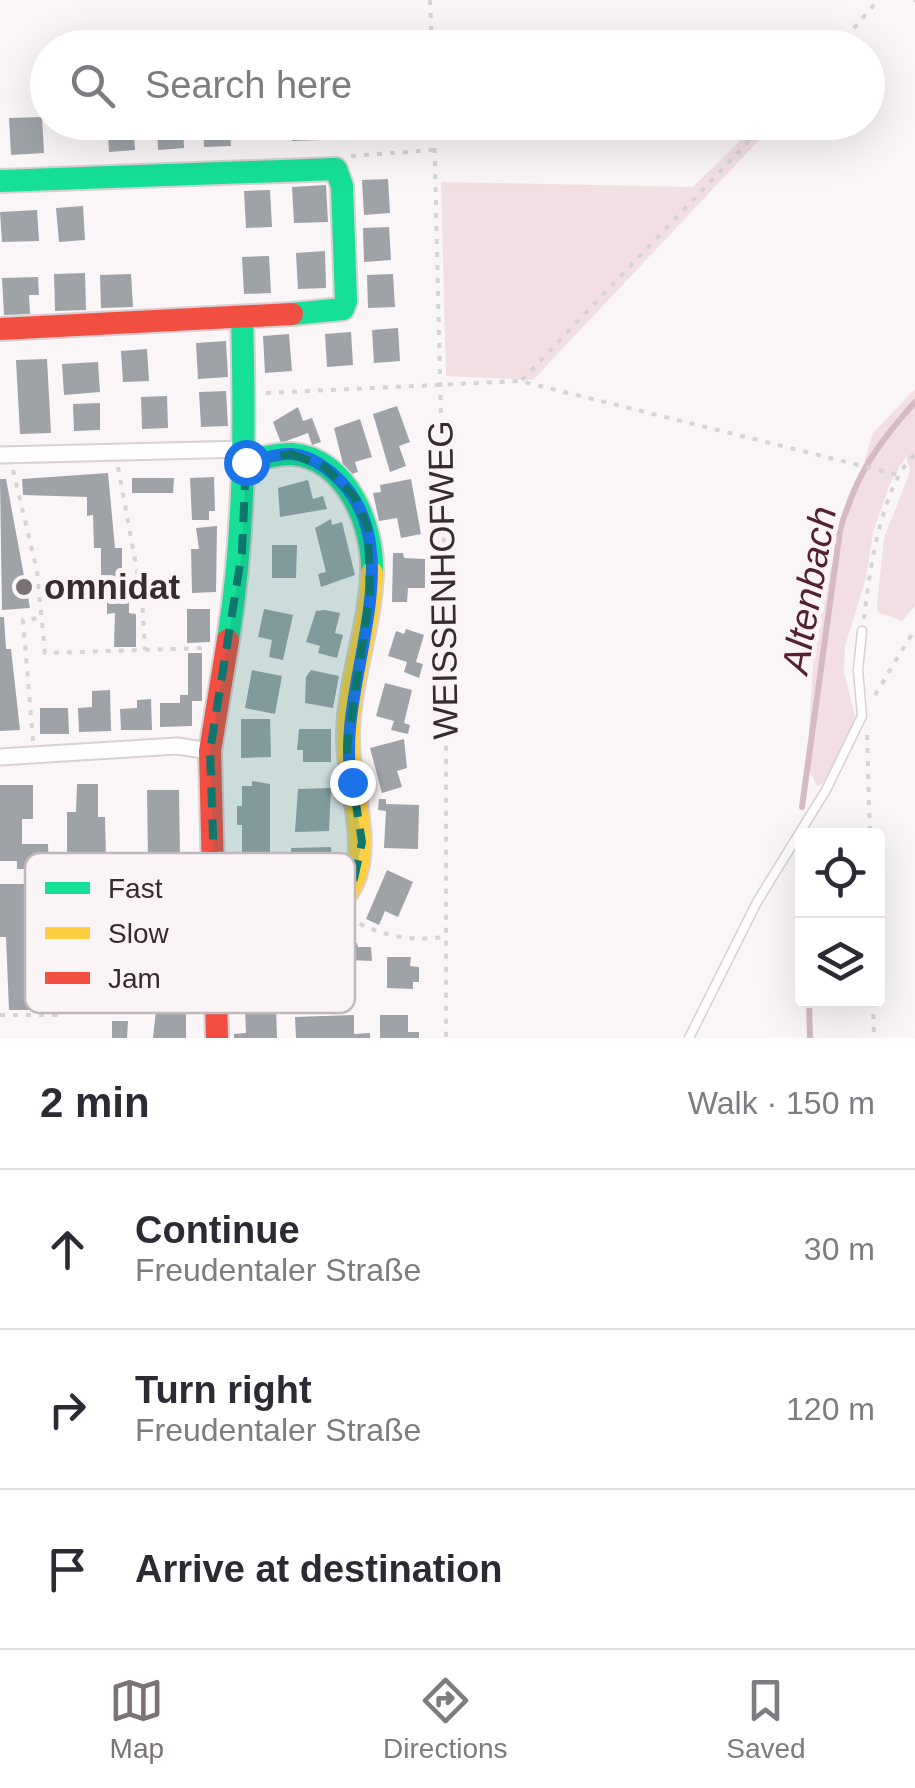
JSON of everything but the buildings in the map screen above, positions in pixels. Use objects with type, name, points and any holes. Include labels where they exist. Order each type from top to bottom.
[{"type":"street","points":[[0,181],[336,170],[342,186],[343,308],[0,329]]},
{"type":"street","points":[[214,853],[210,751],[242,552],[246,455],[242,317]]},
{"type":"street","points":[[6,455],[291,454],[324,466],[354,496],[368,528],[370,594],[347,746],[360,822],[360,862],[355,873]]},
{"type":"street","points":[[0,757],[177,746],[210,751]]},
{"type":"street","points":[[217,1013],[217,1038]]},
{"type":"lane","points":[[689,1038],[757,902],[826,790],[862,716],[858,670],[862,630]]},
{"type":"path","points":[[430,0],[431,30]]},
{"type":"path","points":[[852,30],[878,0]]},
{"type":"path","name":"WEISSENHOFWEG","points":[[434,140],[446,1038]]},
{"type":"path","points":[[520,381],[750,140]]},
{"type":"path","points":[[336,170],[354,153],[434,150]]},
{"type":"path","points":[[261,393],[520,381],[899,476]]},
{"type":"path","points":[[117,452],[119,486],[142,598],[145,652]]},
{"type":"path","points":[[862,630],[875,547],[899,476],[915,454]]},
{"type":"path","points":[[6,455],[37,571],[45,653],[227,647]]},
{"type":"path","points":[[34,756],[23,620],[42,618]]},
{"type":"path","points":[[870,828],[869,744],[862,716],[915,629]]},
{"type":"path","points":[[355,921],[374,932],[408,939],[447,937]]},
{"type":"path","points":[[873,1008],[874,1038]]},
{"type":"path","points":[[0,1015],[56,1013]]},
{"type":"highlighted area","points":[[291,454],[324,466],[354,496],[368,528],[370,594],[347,747],[362,842],[354,879],[331,908],[292,921],[216,922],[210,751],[242,552],[246,461]]},
{"type":"shaded area","points":[[741,140],[759,140],[533,380],[446,376],[441,182],[693,187]]},
{"type":"shaded area","points":[[915,389],[915,606],[902,621],[878,612],[877,604],[884,538],[910,472],[906,456],[889,486],[873,533],[866,578],[845,646],[844,672],[855,716],[853,733],[827,782],[817,786],[809,770],[809,729],[815,634],[824,591],[873,433]]},
{"type":"waterway","name":"Altenbach","points":[[802,807],[840,530],[869,461],[915,402]]},
{"type":"waterway","name":"Altenbach","points":[[809,1008],[810,1038]]},
{"type":"traffic: fast","points":[[0,181],[336,169],[342,186],[346,301],[343,309],[292,314]]},
{"type":"traffic: fast","points":[[228,640],[242,479],[242,317]]},
{"type":"traffic: fast","points":[[246,461],[292,454],[311,458],[328,468],[342,481],[362,516],[372,573]]},
{"type":"traffic: slow","points":[[355,872],[359,855],[358,818],[348,734],[372,573]]},
{"type":"traffic: jam","points":[[0,329],[292,314]]},
{"type":"traffic: jam","points":[[212,853],[210,751],[228,640]]},
{"type":"traffic: jam","points":[[216,1013],[217,1038]]},
{"type":"place","name":"omnidat","points":[[24,587]]},
{"type":"route","points":[[246,462],[291,454],[324,466],[354,496],[368,528],[371,555],[366,640],[348,724],[352,782]]}]
